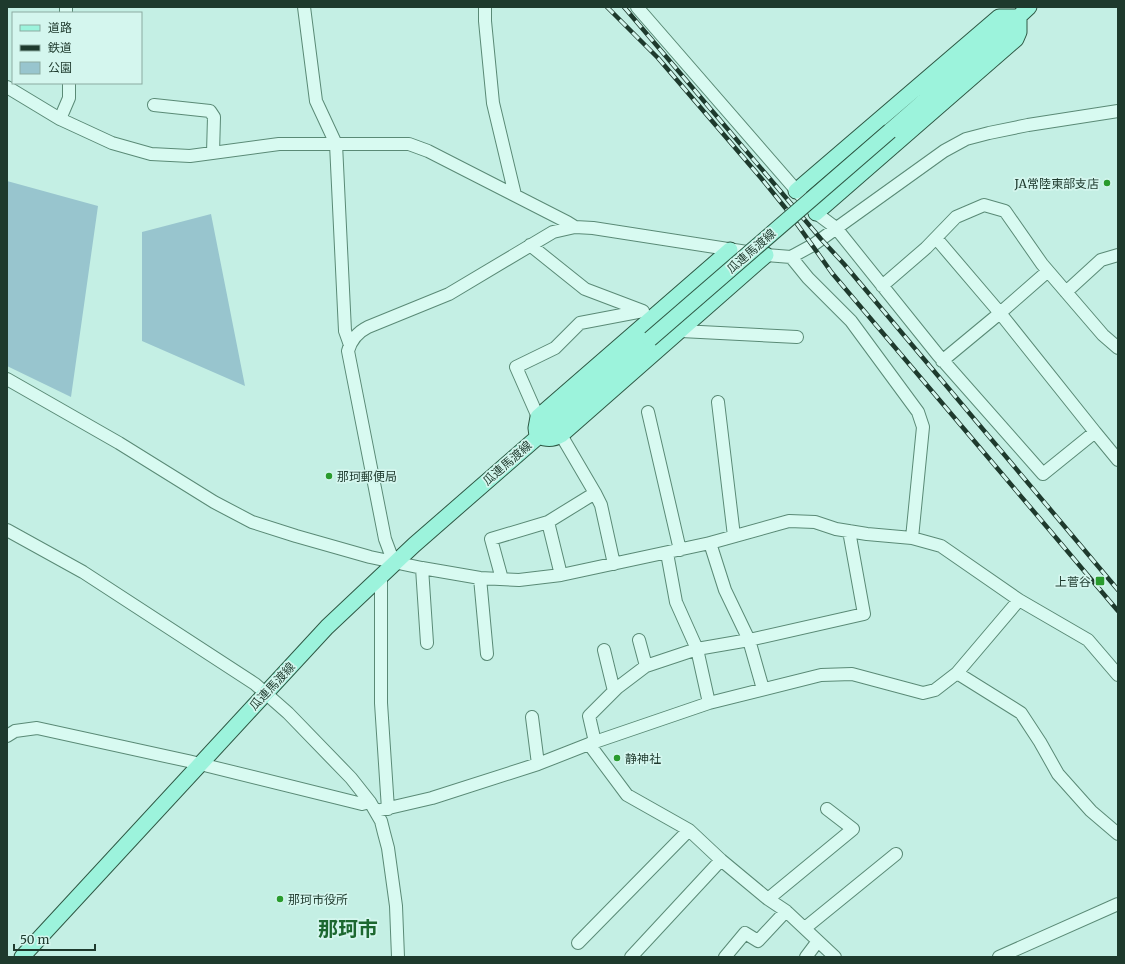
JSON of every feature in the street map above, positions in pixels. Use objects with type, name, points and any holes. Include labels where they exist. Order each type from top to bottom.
[{"type":"main road","points":[[796,191],[999,16],[1024,12],[1016,39],[816,213]]},
{"type":"main road","name":"瓜連馬渡線","points":[[22,957],[265,693],[328,627],[381,575],[537,436],[890,131],[1024,12]]},
{"type":"main road","points":[[730,250],[538,417],[536,428],[537,436],[546,439],[555,438],[561,435],[766,255]]},
{"type":"street","points":[[304,7],[316,101],[336,144],[345,331],[350,346]]},
{"type":"street","points":[[485,7],[493,103],[515,195]]},
{"type":"street","points":[[637,7],[796,191],[816,213],[836,228],[942,361],[1043,474],[1095,432]]},
{"type":"street","points":[[60,119],[69,98],[68,84]]},
{"type":"street","points":[[7,86],[60,119],[112,143],[151,154],[190,156],[278,144],[409,144],[428,151],[575,227]]},
{"type":"street","points":[[154,105],[210,111],[214,117],[213,153]]},
{"type":"street","points":[[394,563],[385,539],[348,351],[356,336],[368,327],[449,294],[553,232],[575,227],[618,231],[766,255],[791,256],[813,245],[944,151],[966,139],[1028,125],[1118,111]]},
{"type":"street","points":[[882,286],[926,248],[956,217],[984,205],[1005,211],[1048,271],[1103,335],[1118,348]]},
{"type":"street","points":[[936,238],[1000,313],[1118,460]]},
{"type":"street","points":[[530,245],[585,289],[643,311]]},
{"type":"street","points":[[1066,292],[1101,260],[1118,255]]},
{"type":"street","points":[[791,256],[808,278],[851,321],[918,412],[923,427],[912,538]]},
{"type":"street","points":[[942,361],[1048,271]]},
{"type":"street","points":[[538,417],[516,367],[554,348],[580,323],[643,311],[658,312]]},
{"type":"street","points":[[681,331],[797,337]]},
{"type":"street","points":[[7,379],[119,443],[214,502],[252,522],[296,536],[394,563],[422,568],[480,578],[519,580],[560,575],[710,543],[789,521],[815,522],[836,529],[912,538],[941,546],[1019,600],[1088,640],[1118,675]]},
{"type":"street","points":[[718,402],[734,536]]},
{"type":"street","points":[[648,412],[680,550]]},
{"type":"street","points":[[561,435],[601,506],[614,564]]},
{"type":"street","points":[[502,579],[491,539],[548,522],[595,493]]},
{"type":"street","points":[[548,522],[560,575]]},
{"type":"street","points":[[7,530],[83,572],[255,684],[288,713],[351,778],[373,807],[381,821],[388,848],[396,906],[398,957]]},
{"type":"street","points":[[835,957],[786,911],[768,899],[721,860],[689,830],[627,795],[592,743],[589,716],[614,691],[646,666],[697,649],[749,640],[864,614],[849,531]]},
{"type":"street","points":[[710,543],[725,590],[749,640],[763,689]]},
{"type":"street","points":[[667,553],[676,602],[697,649],[709,703]]},
{"type":"street","points":[[422,568],[427,643]]},
{"type":"street","points":[[381,575],[381,704],[388,809]]},
{"type":"street","points":[[480,578],[487,654]]},
{"type":"street","points":[[7,736],[15,731],[37,728],[200,765],[373,807],[388,809],[432,798],[538,764],[592,743],[709,703],[821,675],[852,674],[923,693],[935,690],[957,673],[1019,600]]},
{"type":"street","points":[[639,640],[646,666]]},
{"type":"street","points":[[604,650],[614,691]]},
{"type":"street","points":[[957,673],[1021,712],[1058,774],[1091,811],[1118,834]]},
{"type":"street","points":[[532,717],[538,764]]},
{"type":"street","points":[[768,899],[853,829],[827,809]]},
{"type":"street","points":[[578,942],[689,830]]},
{"type":"street","points":[[805,928],[896,854]]},
{"type":"street","points":[[631,957],[721,860]]},
{"type":"street","points":[[1000,957],[1023,952],[1117,907]]},
{"type":"street","points":[[725,957],[745,933],[758,941],[786,911]]},
{"type":"street","points":[[806,957],[818,941]]},
{"type":"green space","points":[[7,181],[98,206],[71,397],[7,366]]},
{"type":"green space","points":[[211,214],[245,386],[142,341],[142,232]]},
{"type":"railway","points":[[607,7],[658,58],[761,178],[787,210],[832,273],[1118,611]]},
{"type":"railway","points":[[624,7],[821,239],[844,264],[1118,590]]},
{"type":"place","name":"JA常陸東部支店","points":[[1107,183]]},
{"type":"place","name":"那珂郵便局","points":[[329,476]]},
{"type":"place","name":"上菅谷","points":[[1100,581]]},
{"type":"place","name":"静神社","points":[[617,758]]},
{"type":"place","name":"那珂市役所","points":[[280,899]]},
{"type":"district","name":"那珂市","points":[[348,928]]}]
